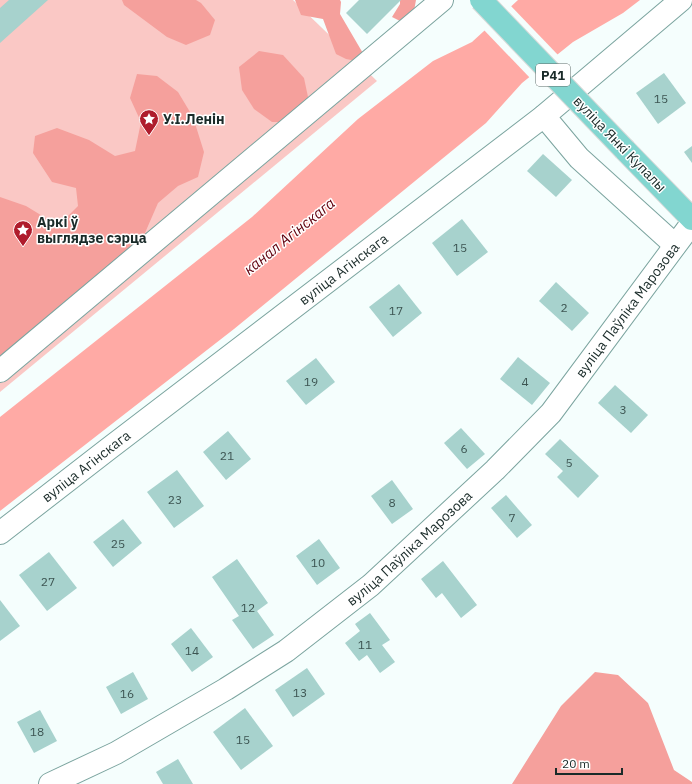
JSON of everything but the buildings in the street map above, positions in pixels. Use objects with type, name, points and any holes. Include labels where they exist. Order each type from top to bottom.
[{"type":"main road","name":"вуліца Янкі Купалы","points":[[481,0],[692,219]]},
{"type":"street","name":"вуліца Агінскага","points":[[0,533],[544,116],[681,0]]},
{"type":"street","points":[[0,371],[439,3]]},
{"type":"street","points":[[544,116],[579,158],[675,245]]},
{"type":"street","name":"вуліца Паўліка Марозова","points":[[50,784],[116,754],[226,690],[286,650],[371,585],[495,470],[551,413],[692,223]]},
{"type":"shaded area","points":[[0,0],[293,0],[377,81],[0,392]]},
{"type":"shaded area","points":[[122,0],[196,0],[201,3],[215,20],[210,35],[186,45],[167,37],[124,5]]},
{"type":"shaded area","points":[[295,0],[340,0],[340,14],[364,55],[362,62],[346,59],[336,54],[323,19],[301,15]]},
{"type":"shaded area","points":[[400,0],[416,0],[414,11],[400,21],[392,17],[400,4]]},
{"type":"shaded area","points":[[259,51],[283,55],[304,78],[308,97],[303,112],[288,122],[272,122],[254,109],[242,90],[239,67]]},
{"type":"shaded area","points":[[137,74],[157,76],[178,92],[193,117],[204,152],[198,177],[178,186],[158,203],[138,249],[0,359],[0,197],[26,206],[49,220],[67,217],[78,206],[76,188],[52,182],[33,153],[35,136],[57,128],[89,140],[115,156],[135,151],[141,122],[130,98]]},
{"type":"shaded area","points":[[595,672],[618,675],[648,703],[674,770],[692,782],[692,784],[512,784],[561,706]]},
{"type":"water","name":"канал Агінскага","points":[[518,0],[640,0],[623,13],[573,42],[522,83],[486,123],[234,329],[0,511],[0,417],[252,217],[358,119],[433,61],[472,42]]},
{"type":"pier","points":[[510,5],[559,56],[531,79],[483,29]]},
{"type":"place","name":"У.І.Ленін","points":[[149,136]]},
{"type":"place","name":"Аркі ў выглядзе сэрца","points":[[23,247]]}]
